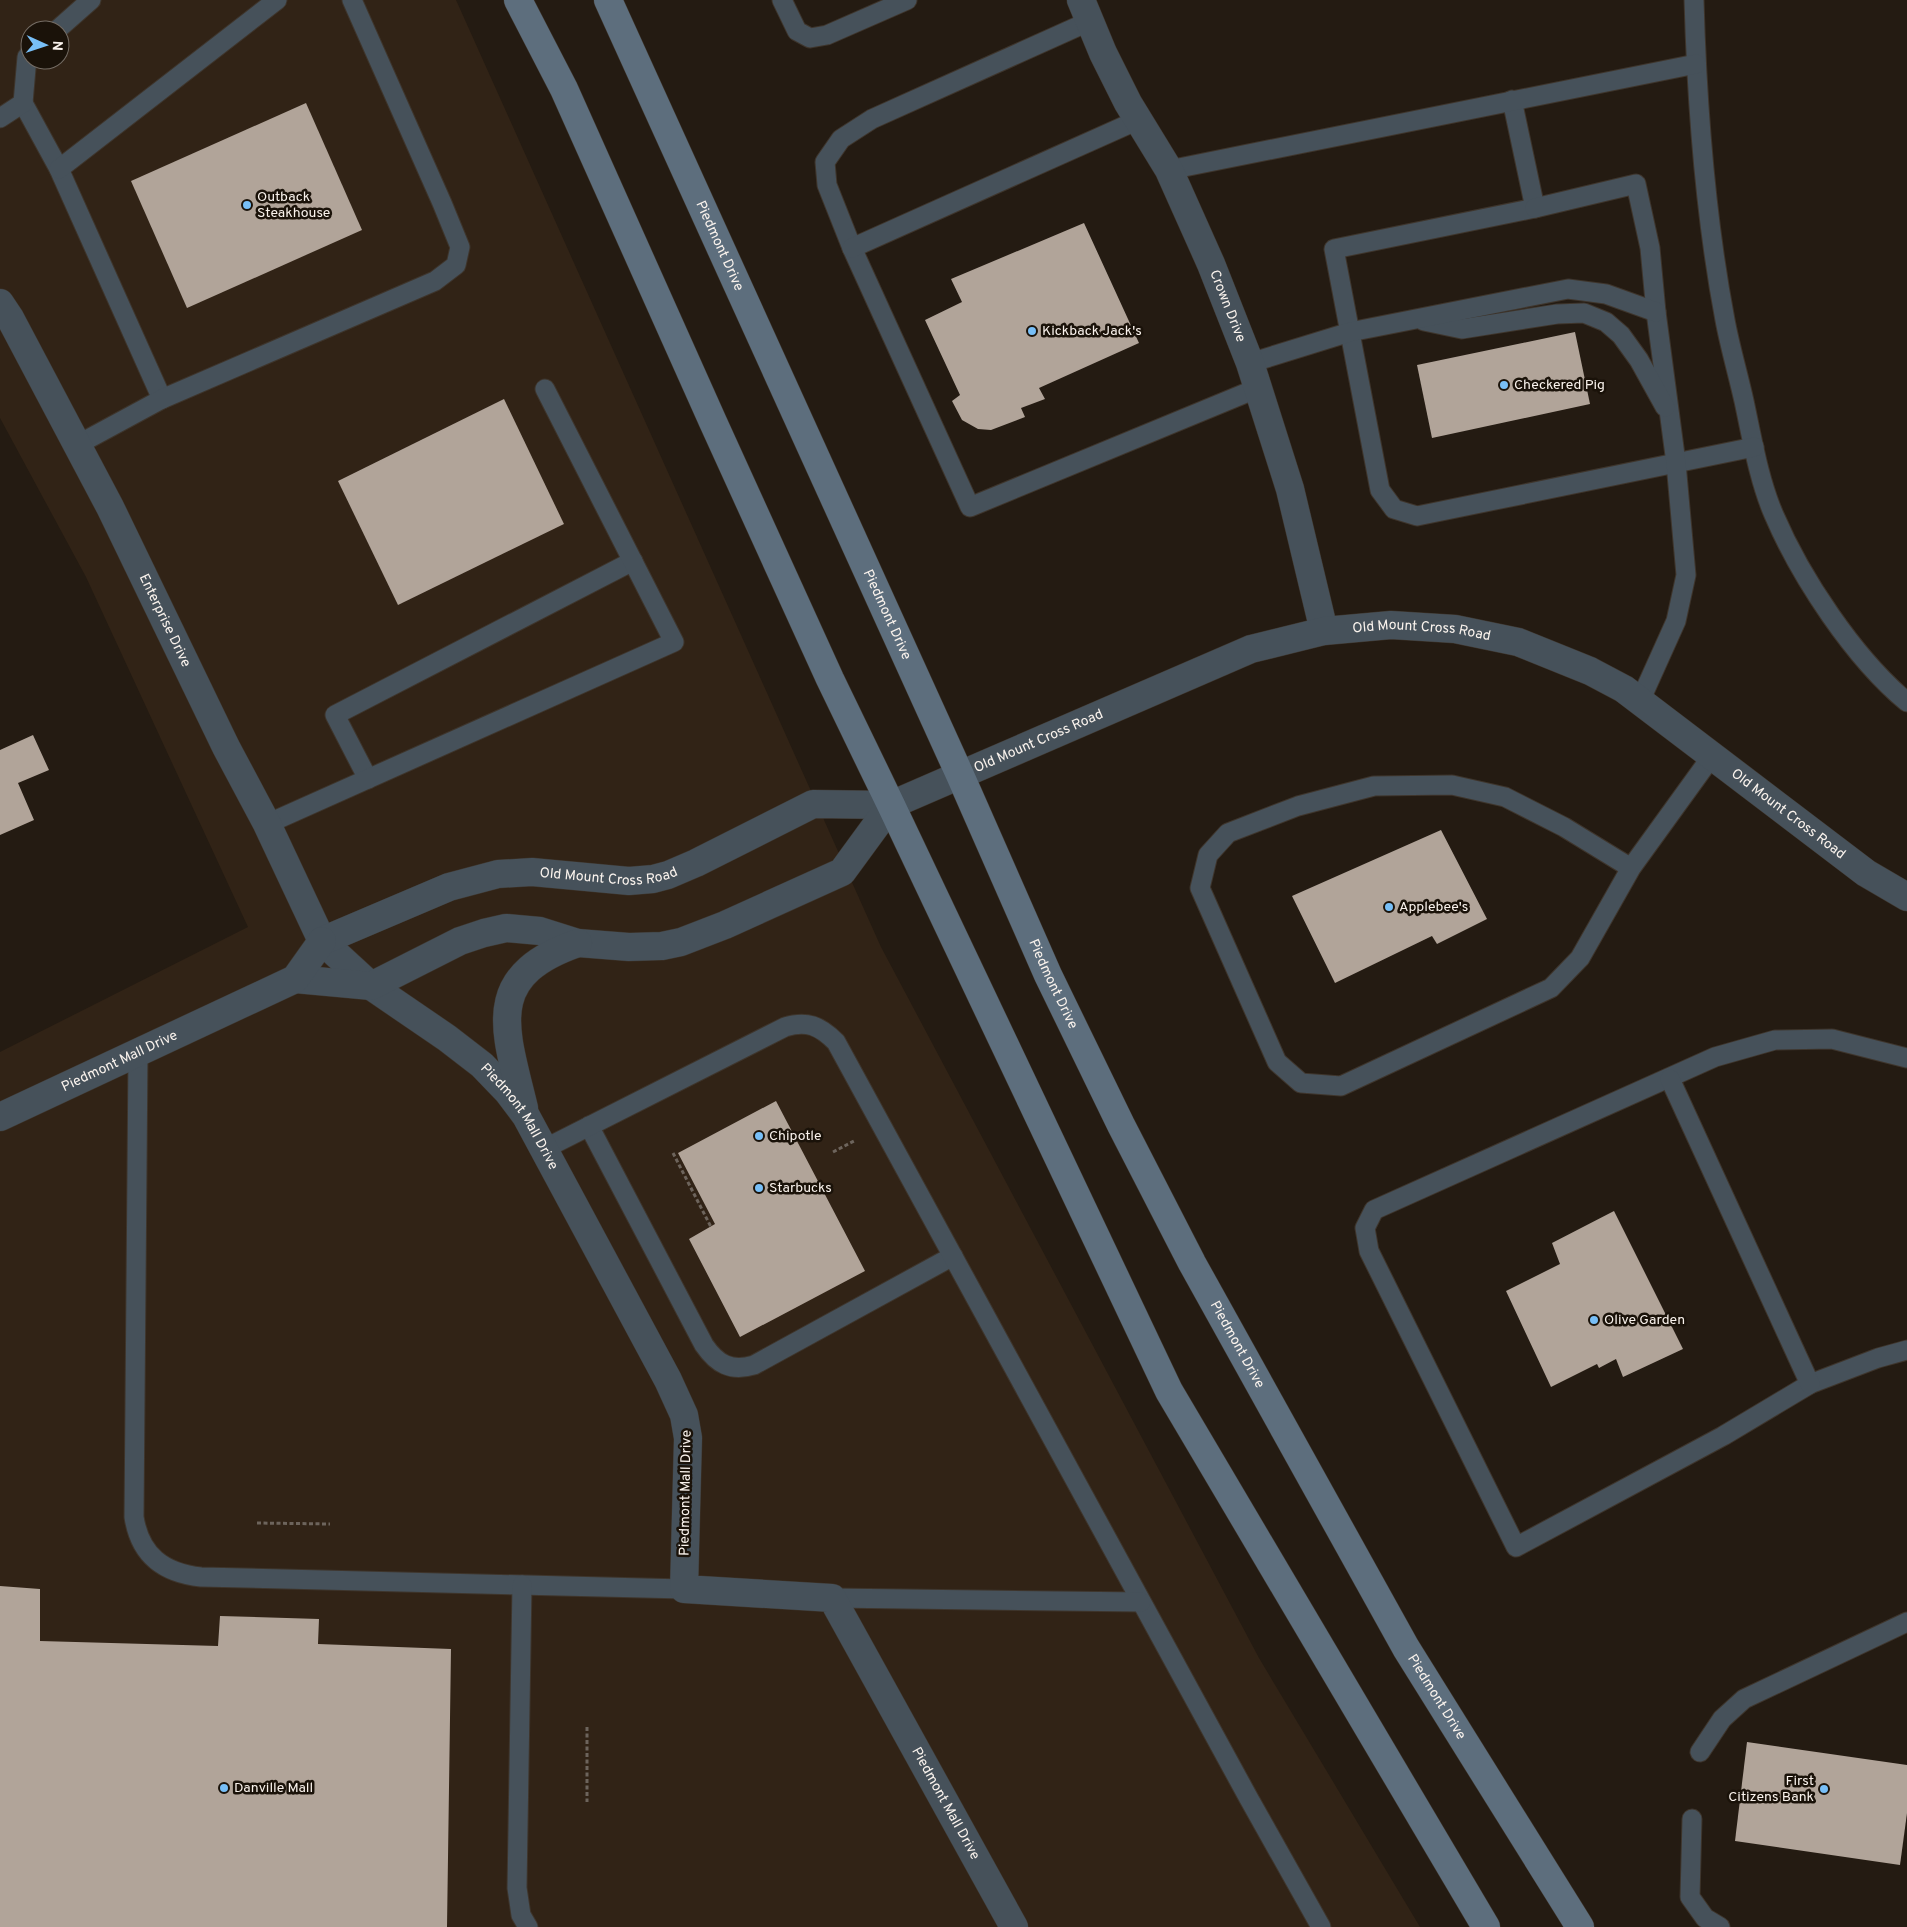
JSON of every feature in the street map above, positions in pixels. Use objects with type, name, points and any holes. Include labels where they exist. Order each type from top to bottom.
[{"type":"main road","points":[[518,0],[564,88],[830,679],[1169,1391],[1486,1927]]},
{"type":"main road","name":"Piedmont Drive","points":[[608,0],[960,775],[1048,975],[1121,1125],[1196,1272],[1406,1648],[1580,1927]]},
{"type":"street","name":"Crown Drive","points":[[1085,11],[1103,53],[1138,120],[1169,170],[1211,264],[1250,362],[1290,489],[1324,631]]},
{"type":"street","name":"Enterprise Drive","points":[[0,302],[114,516],[226,748],[267,824],[322,941]]},
{"type":"street","name":"Old Mount Cross Road","points":[[322,941],[430,894],[487,876],[510,872],[526,872],[623,880],[668,875],[696,863],[813,804],[891,805],[1251,649],[1324,631],[1391,625],[1455,629],[1518,642],[1590,671],[1624,689],[1866,872],[1907,897]]},
{"type":"street","points":[[371,986],[460,941],[490,932],[514,928],[531,930],[578,942],[629,947],[662,946],[694,937],[842,872],[891,805]]},
{"type":"street","name":"Piedmont Mall Drive","points":[[0,1116],[294,979],[322,941],[371,986],[447,1038],[482,1065],[508,1092],[526,1116],[668,1380],[684,1415],[689,1451],[684,1589]]},
{"type":"street","points":[[526,1116],[507,1029],[508,1001],[516,984],[528,970],[553,953],[578,942]]},
{"type":"street","name":"Piedmont Mall Drive","points":[[294,979],[371,986]]},
{"type":"street","points":[[684,1589],[832,1598]]},
{"type":"street","name":"Piedmont Mall Drive","points":[[832,1598],[1014,1927]]},
{"type":"lane","points":[[68,20],[91,0]]},
{"type":"lane","points":[[59,169],[278,0]]},
{"type":"lane","points":[[77,445],[162,399],[435,281],[456,266],[460,247],[352,0]]},
{"type":"lane","points":[[782,0],[796,31],[810,38],[827,36],[907,0]]},
{"type":"lane","points":[[1694,0],[1696,64],[1706,196],[1720,292],[1754,446],[1773,514],[1807,580],[1848,640],[1907,702]]},
{"type":"lane","points":[[1085,11],[872,119],[841,139],[825,162],[827,186],[852,248],[970,507],[1258,388]]},
{"type":"lane","points":[[1169,170],[1696,64]]},
{"type":"lane","points":[[26,70],[23,103],[59,169],[162,399]]},
{"type":"lane","points":[[1512,100],[1535,208]]},
{"type":"lane","points":[[0,118],[23,103]]},
{"type":"lane","points":[[852,248],[1138,120]]},
{"type":"lane","points":[[1640,701],[1676,621],[1686,574],[1676,463],[1656,312],[1650,248],[1636,184],[1535,208],[1334,249],[1380,490],[1394,509],[1417,516],[1676,463],[1754,446]]},
{"type":"lane","points":[[1250,362],[1350,332],[1568,289],[1606,294],[1656,312]]},
{"type":"lane","points":[[1416,319],[1462,328],[1557,314],[1584,313],[1606,322],[1621,335],[1639,360],[1670,414]]},
{"type":"lane","points":[[267,824],[674,642],[544,389]]},
{"type":"lane","points":[[368,779],[335,715],[632,561]]},
{"type":"lane","points":[[1631,868],[1564,827],[1505,797],[1452,785],[1374,786],[1298,806],[1228,833],[1208,855],[1200,888],[1277,1062],[1302,1083],[1341,1086],[1551,988],[1580,958],[1631,868],[1712,756]]},
{"type":"lane","points":[[544,1150],[785,1027],[795,1024],[812,1024],[828,1033],[836,1042],[1321,1927]]},
{"type":"lane","points":[[1907,1058],[1832,1039],[1775,1040],[1715,1057],[1670,1079],[1374,1210],[1365,1228],[1369,1251],[1516,1547],[1723,1436],[1810,1384],[1878,1358],[1907,1350]]},
{"type":"lane","points":[[138,1053],[134,1517],[137,1535],[146,1549],[167,1568],[196,1577],[684,1589]]},
{"type":"lane","points":[[1670,1079],[1810,1384]]},
{"type":"lane","points":[[589,1126],[704,1345],[717,1361],[730,1368],[745,1368],[765,1360],[953,1256]]},
{"type":"lane","points":[[522,1585],[517,1888],[521,1915],[528,1927]]},
{"type":"lane","points":[[832,1598],[1142,1602]]},
{"type":"lane","points":[[1700,1752],[1722,1719],[1744,1699],[1907,1622]]},
{"type":"lane","points":[[1692,1819],[1690,1896],[1704,1918],[1720,1927]]},
{"type":"path","points":[[673,1153],[711,1227]]},
{"type":"path","points":[[257,1523],[330,1524]]},
{"type":"path","points":[[587,1727],[587,1802]]},
{"type":"shaded area","name":"Danville Mall","points":[[0,0],[456,0],[881,947],[1259,1658],[1420,1927],[0,1927],[0,1052],[248,927],[86,577],[0,418]]},
{"type":"building","name":"Outback Steakhouse","points":[[306,103],[362,230],[187,308],[131,181]]},
{"type":"building","name":"Kickback Jack's","points":[[1084,223],[1139,343],[1039,388],[1045,399],[1021,408],[1025,417],[991,430],[978,429],[962,420],[952,401],[960,395],[925,320],[962,302],[951,279]]},
{"type":"building","name":"Checkered Pig","points":[[1575,332],[1590,404],[1432,438],[1417,365]]},
{"type":"building","points":[[504,399],[564,524],[398,605],[338,481]]},
{"type":"building","points":[[33,735],[49,770],[18,783],[34,820],[0,835],[0,750]]},
{"type":"building","name":"Applebee's","points":[[1441,830],[1487,919],[1437,944],[1432,936],[1335,983],[1292,896]]},
{"type":"building","name":"Starbucks","points":[[776,1101],[865,1271],[740,1337],[689,1239],[715,1224],[678,1153]]},
{"type":"building","name":"Olive Garden","points":[[1614,1211],[1683,1349],[1623,1377],[1616,1359],[1599,1368],[1597,1364],[1551,1387],[1506,1291],[1560,1264],[1552,1243]]},
{"type":"building","name":"Danville Mall","points":[[0,1586],[40,1589],[40,1641],[218,1646],[220,1616],[319,1619],[318,1644],[451,1649],[447,1927],[0,1927]]},
{"type":"building","name":"First Citizens Bank","points":[[1747,1742],[1907,1765],[1907,1813],[1900,1865],[1735,1841]]},
{"type":"place","name":"Outback Steakhouse","points":[[247,205]]},
{"type":"place","name":"Kickback Jack's","points":[[1032,331]]},
{"type":"place","name":"Checkered Pig","points":[[1504,385]]},
{"type":"place","name":"Applebee's","points":[[1389,907]]},
{"type":"place","name":"Chipotle","points":[[759,1136]]},
{"type":"place","name":"Starbucks","points":[[759,1188]]},
{"type":"place","name":"Olive Garden","points":[[1594,1320]]},
{"type":"place","name":"Danville Mall","points":[[224,1788]]},
{"type":"place","name":"First Citizens Bank","points":[[1824,1789]]}]
